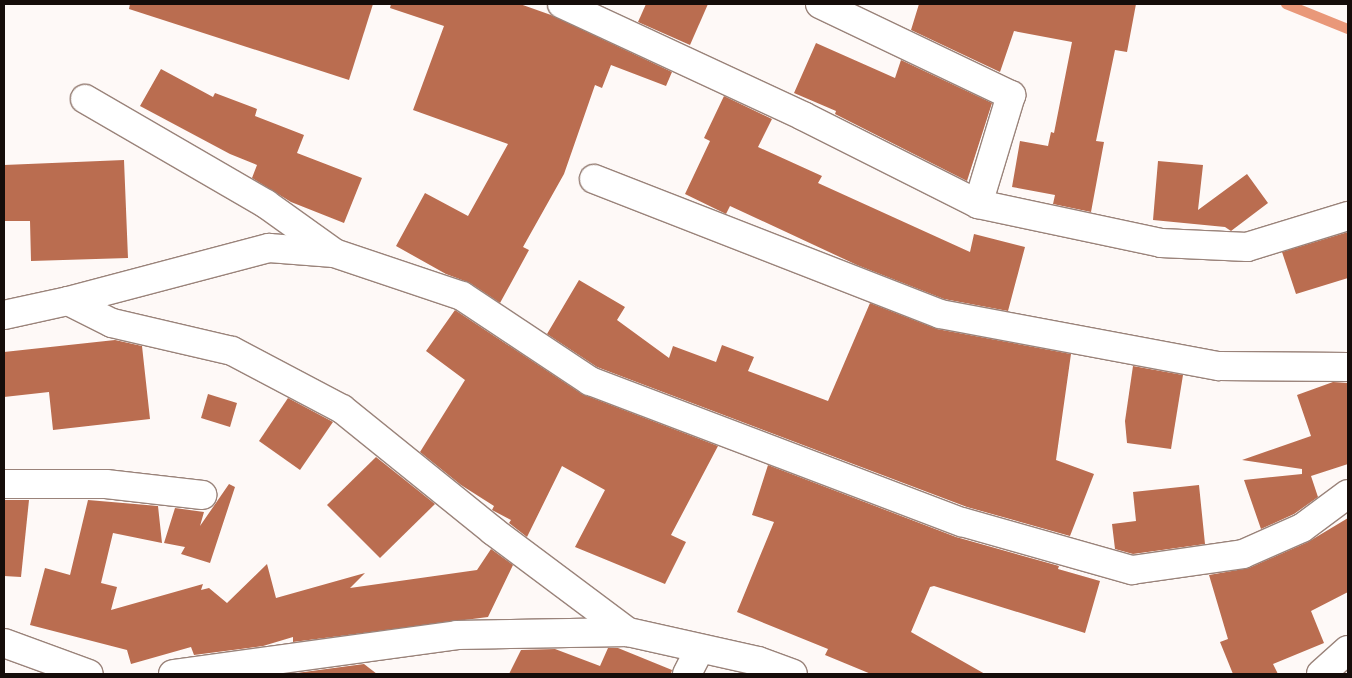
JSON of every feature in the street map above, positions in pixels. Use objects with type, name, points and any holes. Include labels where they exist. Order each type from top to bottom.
[{"type":"street","points":[[562,4],[803,116],[978,204],[1161,243],[1247,247],[1348,216]]},
{"type":"street","points":[[820,4],[1011,95],[978,204]]},
{"type":"street","points":[[85,99],[266,204],[334,253]]},
{"type":"street","points":[[594,179],[940,314],[1219,366],[1348,367]]},
{"type":"street","points":[[4,315],[68,301],[269,248],[334,253],[462,296],[590,381],[962,522],[1132,570],[1243,554],[1302,528],[1348,494]]},
{"type":"street","points":[[68,301],[112,323],[232,350],[342,409],[493,531],[628,632]]},
{"type":"street","points":[[4,484],[106,484],[202,494]]},
{"type":"street","points":[[173,674],[457,635],[628,632],[758,661],[793,674]]},
{"type":"street","points":[[4,643],[89,674]]},
{"type":"street","points":[[688,674],[700,649]]},
{"type":"street","points":[[1321,674],[1348,650]]},
{"type":"building","points":[[130,4],[373,4],[349,80],[129,9]]},
{"type":"building","points":[[391,4],[520,4],[551,15],[672,72],[666,86],[611,65],[602,88],[595,85],[564,174],[523,247],[529,250],[500,303],[470,283],[446,274],[396,246],[425,193],[468,216],[508,144],[413,110],[444,26],[390,8]]},
{"type":"building","points":[[646,4],[708,4],[690,45],[638,22]]},
{"type":"building","points":[[919,4],[1136,4],[1127,52],[1115,50],[1096,141],[1104,142],[1091,212],[1053,204],[1055,195],[1012,187],[1020,141],[1048,146],[1051,132],[1054,133],[1072,42],[1014,31],[1000,72],[911,30]]},
{"type":"building","points":[[816,43],[895,78],[901,60],[992,103],[967,181],[835,114],[836,111],[794,93]]},
{"type":"building","points":[[161,69],[213,97],[215,93],[257,109],[255,116],[304,135],[297,153],[362,178],[344,223],[291,202],[252,178],[257,165],[230,154],[140,106]]},
{"type":"building","points":[[724,96],[772,119],[758,147],[822,176],[818,183],[970,252],[974,234],[1025,247],[1008,311],[944,299],[857,265],[730,206],[726,214],[685,194],[710,141],[704,138]]},
{"type":"building","points":[[124,160],[128,258],[31,261],[30,221],[4,221],[4,165]]},
{"type":"building","points":[[1158,161],[1203,165],[1198,210],[1247,174],[1268,203],[1231,231],[1225,227],[1153,220]]},
{"type":"building","points":[[1348,232],[1348,278],[1296,294],[1282,252]]},
{"type":"building","points":[[579,280],[625,307],[617,320],[669,358],[673,346],[716,362],[722,345],[754,357],[748,371],[828,401],[870,303],[937,329],[1071,354],[1056,460],[1094,474],[1070,536],[967,507],[597,367],[547,334]]},
{"type":"building","points":[[455,310],[582,394],[718,446],[671,535],[686,542],[665,584],[575,547],[605,490],[562,466],[527,537],[509,523],[511,520],[492,510],[494,506],[461,485],[420,452],[465,380],[426,351]]},
{"type":"building","points":[[115,340],[142,346],[150,419],[53,430],[49,392],[4,397],[4,352]]},
{"type":"building","points":[[1133,366],[1183,375],[1171,449],[1127,443],[1125,421]]},
{"type":"building","points":[[1333,382],[1348,383],[1348,464],[1311,476],[1318,497],[1294,514],[1261,529],[1244,480],[1302,474],[1302,469],[1242,460],[1311,436],[1297,395]]},
{"type":"building","points":[[208,394],[237,403],[230,427],[201,418]]},
{"type":"building","points":[[288,398],[333,422],[300,470],[259,441]]},
{"type":"building","points":[[376,457],[435,504],[380,558],[327,505]]},
{"type":"building","points":[[768,465],[956,537],[1059,566],[1058,569],[1100,581],[1085,633],[934,586],[930,587],[911,632],[985,674],[871,674],[825,655],[828,649],[737,612],[774,522],[752,515]]},
{"type":"building","points":[[229,484],[235,487],[210,563],[181,554],[185,547],[164,543],[175,508],[204,512],[200,526]]},
{"type":"building","points":[[1199,485],[1205,544],[1133,554],[1115,549],[1112,524],[1136,521],[1133,492]]},
{"type":"building","points":[[4,500],[29,500],[21,577],[4,576]]},
{"type":"building","points":[[88,500],[158,506],[162,543],[113,533],[101,583],[117,587],[111,610],[203,584],[201,590],[209,588],[227,603],[267,564],[276,598],[365,573],[350,588],[477,570],[491,549],[513,565],[488,617],[293,642],[293,637],[263,646],[194,655],[191,647],[131,664],[127,650],[30,625],[45,568],[70,575]]},
{"type":"building","points":[[1348,518],[1348,592],[1311,611],[1324,643],[1273,664],[1278,674],[1233,674],[1220,642],[1228,639],[1209,575],[1249,568],[1308,542]]},
{"type":"building","points":[[608,648],[618,648],[672,670],[671,674],[509,674],[521,650],[555,649],[600,666]]},
{"type":"building","points":[[364,664],[377,674],[289,674]]},
{"type":"waterway","points":[[1286,4],[1348,29]]}]
